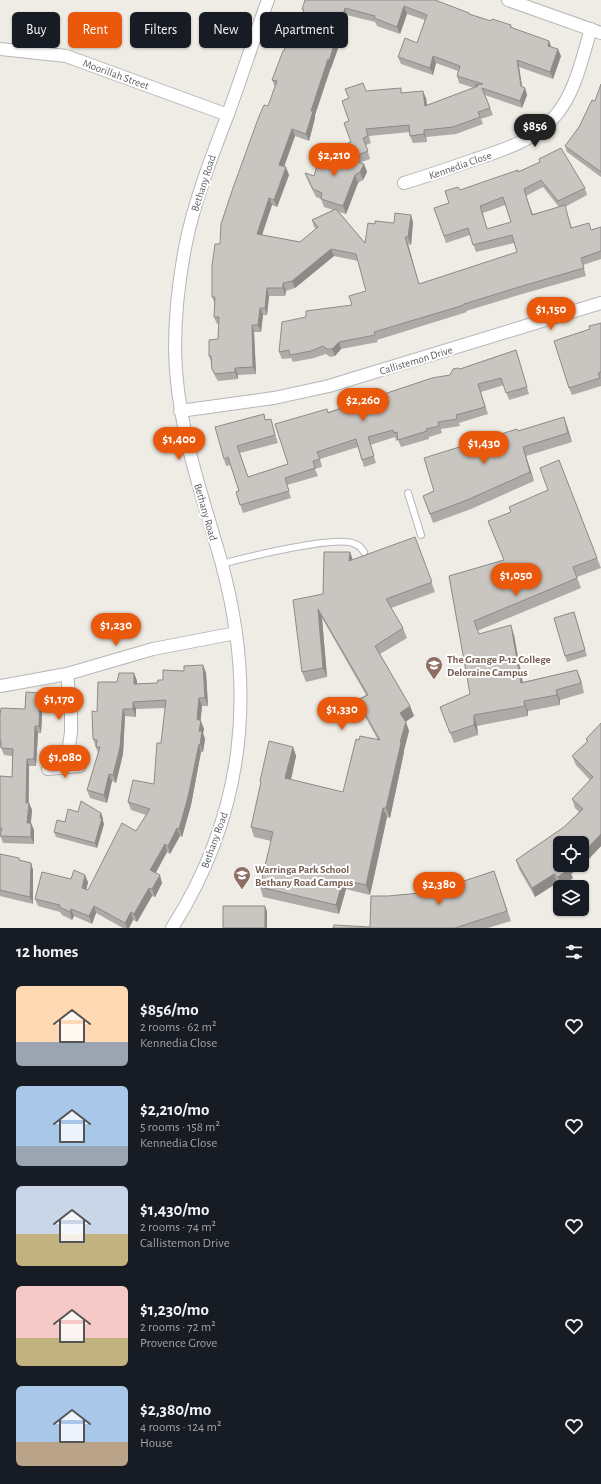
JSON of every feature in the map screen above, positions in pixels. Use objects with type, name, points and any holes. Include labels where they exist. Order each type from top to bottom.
[{"type":"street","name":"Bethany Road","points":[[172,928],[207,864],[226,809],[232,782],[242,700],[236,633],[221,564],[190,454],[180,411],[175,350],[179,278],[186,241],[209,164],[228,115],[268,0]]},
{"type":"street","points":[[508,0],[596,31]]},
{"type":"street","name":"Kennedia Close","points":[[404,183],[509,147],[531,136],[546,126],[557,114],[570,92],[596,31]]},
{"type":"street","name":"Moorillah Street","points":[[0,49],[66,56],[228,115]]},
{"type":"street","name":"Callistemon Drive","points":[[180,411],[274,398],[329,386],[601,303]]},
{"type":"street","points":[[0,686],[67,674],[153,649],[236,633]]},
{"type":"street","points":[[66,767],[71,713],[67,674]]},
{"type":"street","points":[[48,769],[80,766]]},
{"type":"lane","points":[[408,493],[421,536]]},
{"type":"lane","points":[[221,564],[307,545],[338,541],[355,543],[364,552]]},
{"type":"building","points":[[305,0],[435,0],[469,14],[511,25],[510,27],[549,41],[548,46],[558,49],[550,72],[517,60],[521,86],[525,88],[520,101],[482,88],[490,108],[478,112],[480,117],[453,127],[424,130],[424,134],[410,136],[409,125],[366,129],[368,136],[363,138],[368,151],[353,157],[348,143],[351,142],[344,123],[349,121],[342,101],[349,98],[345,89],[363,83],[366,91],[401,88],[401,93],[423,91],[425,106],[478,86],[475,85],[483,84],[457,76],[460,66],[433,56],[430,68],[398,57],[405,38],[417,43],[427,15],[404,6],[397,27],[374,18],[375,16],[345,8],[344,12],[303,12],[304,10],[302,9]]},
{"type":"building","points":[[285,48],[333,48],[329,61],[328,59],[311,111],[313,111],[306,134],[292,129],[279,165],[286,167],[274,200],[269,198],[257,234],[300,242],[318,227],[312,220],[336,209],[365,243],[368,223],[375,224],[375,221],[394,223],[395,213],[411,215],[408,237],[405,237],[419,284],[517,252],[512,235],[473,245],[468,228],[444,236],[434,208],[449,203],[445,191],[458,187],[460,190],[518,170],[518,172],[540,162],[539,159],[561,148],[585,188],[558,201],[541,180],[524,189],[532,215],[565,205],[571,228],[589,223],[591,230],[601,227],[601,251],[581,258],[584,268],[374,332],[375,335],[339,342],[332,349],[327,349],[323,346],[311,351],[290,355],[289,350],[279,352],[282,322],[306,317],[306,311],[352,305],[349,296],[366,291],[356,254],[331,249],[292,281],[283,283],[283,288],[267,288],[265,308],[260,308],[258,325],[252,325],[253,367],[235,368],[235,372],[215,374],[212,369],[211,356],[209,356],[209,340],[218,339],[219,317],[214,317],[215,297],[212,297],[212,266],[215,244],[220,244],[221,224],[258,119],[264,105],[268,106],[277,81],[272,80]],"holes":[[[503,197],[511,222],[487,229],[480,206]]]},
{"type":"building","points":[[601,84],[601,172],[565,146],[579,127],[592,100],[595,101]]},
{"type":"building","points":[[322,149],[364,164],[360,172],[355,175],[343,206],[321,199],[322,193],[313,189],[305,173],[314,176]]},
{"type":"building","points":[[601,323],[601,372],[598,373],[600,378],[569,388],[554,341],[590,329],[589,326]]},
{"type":"building","points":[[516,350],[527,387],[506,393],[501,378],[478,384],[485,407],[456,415],[457,419],[438,422],[439,426],[426,429],[427,431],[398,440],[397,432],[394,433],[393,430],[368,437],[374,456],[362,460],[356,439],[317,452],[320,459],[313,461],[315,468],[285,478],[289,491],[240,505],[236,492],[239,491],[228,457],[224,459],[215,427],[264,414],[265,420],[271,419],[275,435],[237,446],[248,477],[288,464],[275,424],[327,409],[328,413],[350,405],[349,403],[378,394],[378,396],[432,378],[450,375],[453,369],[460,369]]},
{"type":"building","points":[[564,417],[568,433],[523,447],[530,472],[467,500],[430,514],[423,496],[434,491],[424,458],[517,429],[518,431]]},
{"type":"building","points":[[559,460],[597,558],[573,567],[577,578],[474,621],[479,634],[511,625],[521,683],[577,670],[581,683],[556,690],[557,695],[524,701],[525,706],[474,715],[474,725],[450,733],[440,707],[470,694],[449,576],[504,560],[488,521],[511,512],[509,507],[548,490],[540,468]]},
{"type":"building","points":[[415,537],[432,582],[386,599],[403,628],[375,646],[410,706],[400,713],[406,722],[400,742],[386,808],[383,808],[366,885],[343,880],[336,905],[260,887],[273,832],[251,827],[269,741],[293,747],[285,778],[343,792],[356,739],[359,740],[360,736],[380,740],[357,700],[368,695],[318,609],[323,668],[302,672],[293,600],[323,594],[324,552],[350,552],[349,561]]},
{"type":"building","points":[[574,612],[585,650],[565,656],[554,618]]},
{"type":"building","points":[[203,665],[205,698],[199,698],[197,719],[201,721],[199,731],[202,731],[200,745],[199,744],[188,797],[179,829],[177,828],[168,846],[165,844],[150,870],[160,875],[152,889],[149,888],[134,914],[131,912],[125,923],[94,906],[89,916],[71,909],[70,912],[59,907],[60,905],[35,899],[42,872],[71,879],[74,870],[85,875],[82,888],[88,890],[122,823],[136,831],[150,809],[128,802],[133,780],[154,784],[157,743],[161,743],[166,700],[133,702],[133,709],[123,709],[120,747],[113,775],[109,774],[104,795],[87,790],[100,747],[96,747],[97,740],[93,739],[92,711],[97,712],[98,682],[117,682],[119,673],[134,673],[134,684],[157,683],[158,680],[163,680],[163,670],[184,671],[184,666]]},
{"type":"building","points":[[26,692],[40,693],[39,726],[35,726],[34,759],[27,759],[26,803],[29,803],[27,823],[31,823],[31,837],[0,836],[2,828],[0,828],[0,776],[12,777],[13,749],[1,748],[1,708],[25,709]]},
{"type":"building","points":[[601,723],[601,834],[589,847],[589,836],[553,836],[553,872],[565,872],[558,877],[554,874],[532,888],[516,860],[564,827],[583,809],[572,799],[593,777],[572,756],[588,741],[586,739]]},
{"type":"building","points":[[81,801],[101,813],[100,818],[102,818],[95,843],[54,832],[57,820],[65,822],[68,809],[78,812]]},
{"type":"building","points":[[0,854],[19,858],[19,860],[31,863],[30,897],[0,890]]},
{"type":"building","points":[[494,871],[507,911],[455,928],[333,928],[334,925],[370,927],[371,896],[431,892]]},
{"type":"building","points":[[223,906],[265,906],[265,928],[223,928]]},
{"type":"place","name":"The Grange P-12 College Deloraine Campus","points":[[434,680]]},
{"type":"place","name":"Warringa Park School Bethany Road Campus","points":[[242,890]]}]
